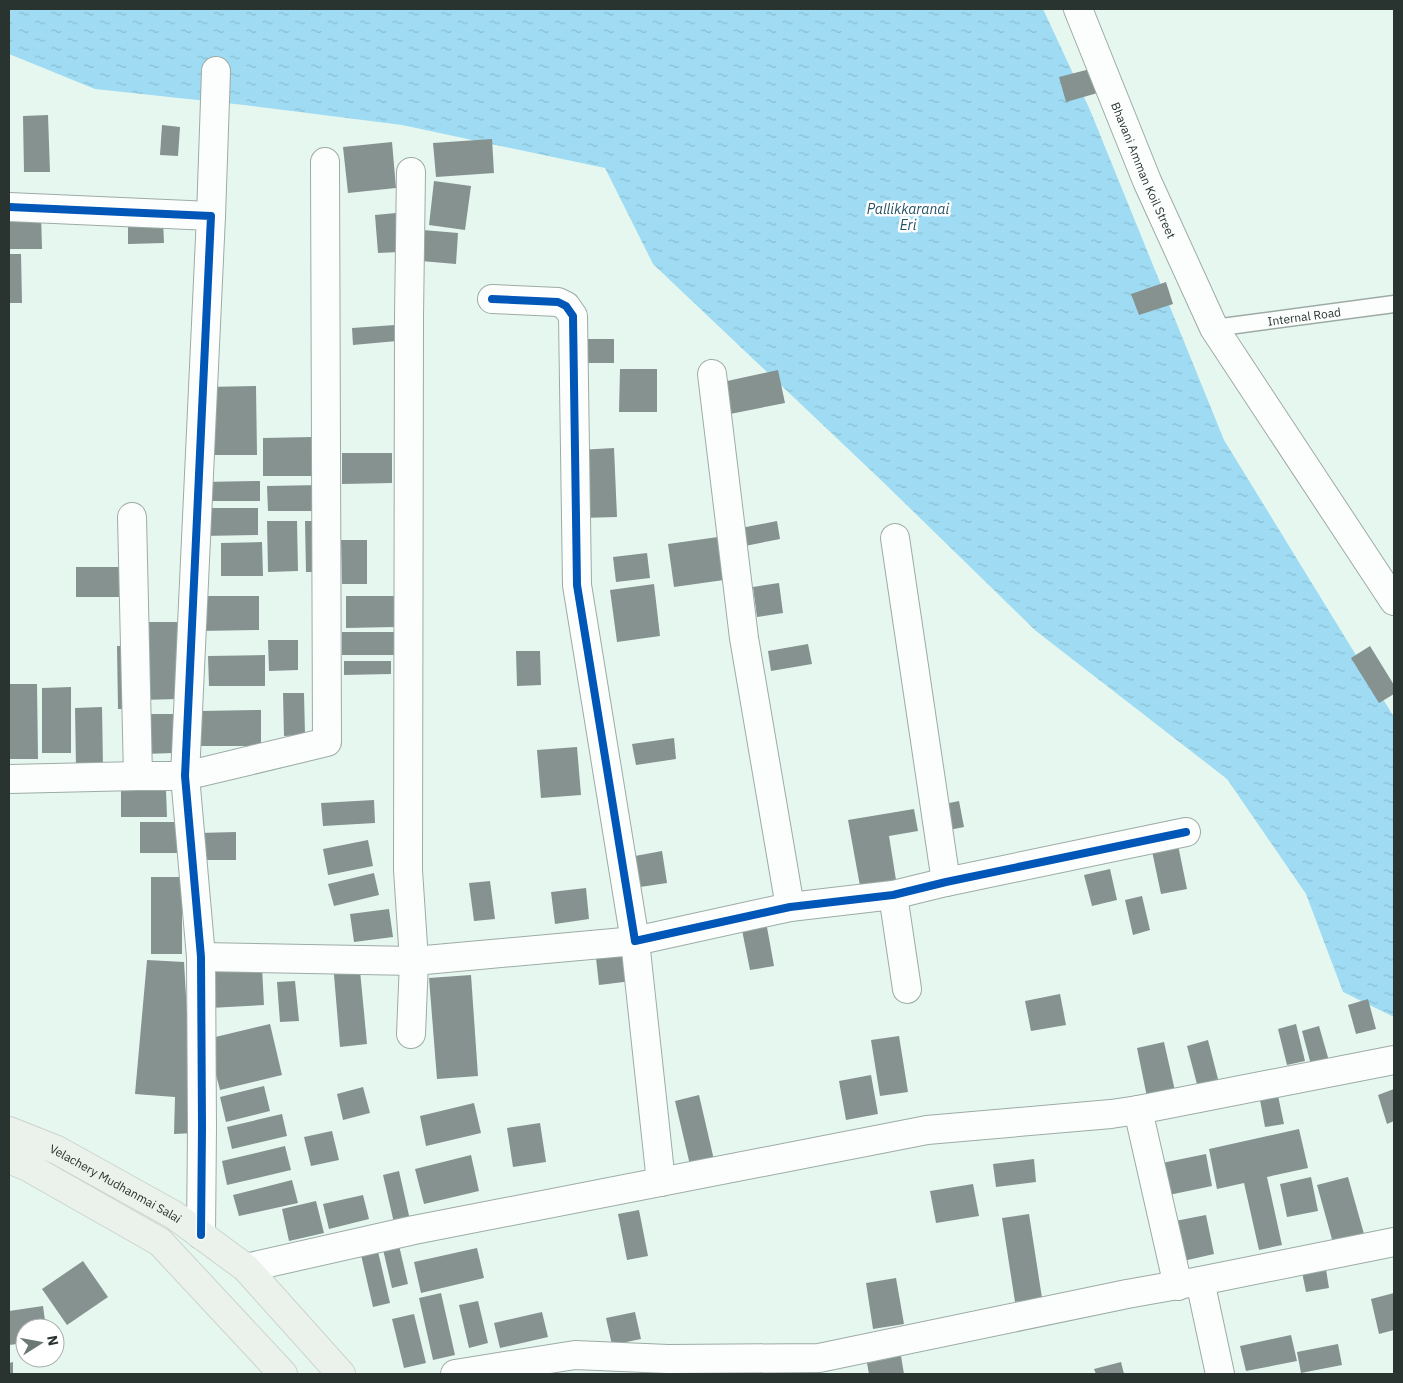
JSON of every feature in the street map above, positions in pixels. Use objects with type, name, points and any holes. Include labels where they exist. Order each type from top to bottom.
[{"type":"main road","name":"Velachery Mudhanmai Salai","points":[[9,1131],[57,1150],[174,1215],[246,1268],[342,1374]]},
{"type":"main road","points":[[9,1159],[28,1167],[160,1242],[283,1374]]},
{"type":"street","name":"Bhavani Amman Koil Street","points":[[1078,9],[1147,181],[1214,328],[1394,601]]},
{"type":"street","points":[[201,1235],[200,957],[185,776],[216,71]]},
{"type":"street","points":[[9,779],[185,776],[327,742],[324,162]]},
{"type":"street","points":[[411,172],[408,317],[408,870],[414,961],[411,1034]]},
{"type":"street","points":[[9,207],[211,216]]},
{"type":"street","points":[[492,299],[558,302],[566,306],[573,316],[577,585],[635,941],[661,1182]]},
{"type":"street","points":[[712,374],[744,638],[790,907]]},
{"type":"street","points":[[132,517],[138,776]]},
{"type":"street","points":[[895,538],[946,882]]},
{"type":"street","points":[[200,957],[414,961],[635,941],[790,907],[893,895],[946,882],[1186,832]]},
{"type":"street","points":[[893,895],[907,989]]},
{"type":"street","points":[[246,1268],[414,1230],[927,1130],[1138,1110],[1394,1060]]},
{"type":"street","points":[[1138,1110],[1189,1284],[1220,1374]]},
{"type":"street","points":[[455,1374],[575,1355],[668,1359],[819,1358],[1127,1294],[1189,1284],[1394,1242]]},
{"type":"lane","name":"Internal Road","points":[[1214,328],[1394,304]]},
{"type":"water","name":"Pallikkaranai Eri","points":[[9,9],[1043,9],[1090,110],[1224,440],[1394,717],[1394,1017],[1343,992],[1306,894],[1227,779],[1036,631],[883,482],[653,264],[605,168],[402,125],[95,89],[9,54]]},
{"type":"building","points":[[1094,68],[1101,92],[1066,102],[1059,77]]},
{"type":"building","points":[[48,115],[50,172],[24,172],[23,116]]},
{"type":"building","points":[[162,125],[180,127],[178,156],[160,155]]},
{"type":"building","points":[[492,139],[494,173],[436,177],[433,143]]},
{"type":"building","points":[[392,142],[396,188],[348,193],[343,147]]},
{"type":"building","points":[[434,181],[471,186],[465,230],[429,225]]},
{"type":"building","points":[[396,213],[399,252],[378,253],[375,215]]},
{"type":"building","points":[[9,215],[41,215],[42,249],[10,249]]},
{"type":"building","points":[[128,220],[163,220],[164,243],[128,244]]},
{"type":"building","points":[[423,230],[458,233],[456,264],[421,261]]},
{"type":"building","points":[[9,254],[21,254],[22,303],[9,303]]},
{"type":"building","points":[[1166,282],[1173,304],[1139,315],[1131,294]]},
{"type":"building","points":[[395,325],[397,341],[353,345],[352,328]]},
{"type":"building","points":[[579,339],[614,339],[614,363],[580,363]]},
{"type":"building","points":[[620,369],[657,369],[657,412],[619,412]]},
{"type":"building","points":[[778,370],[785,403],[725,415],[718,383]]},
{"type":"building","points":[[256,386],[257,455],[206,455],[205,387]]},
{"type":"building","points":[[312,437],[312,476],[263,476],[263,438]]},
{"type":"building","points":[[614,448],[617,517],[581,518],[579,450]]},
{"type":"building","points":[[342,453],[392,453],[392,483],[342,484]]},
{"type":"building","points":[[260,481],[260,501],[201,501],[201,482]]},
{"type":"building","points":[[320,485],[321,511],[268,511],[267,486]]},
{"type":"building","points":[[201,508],[258,508],[258,535],[201,536]]},
{"type":"building","points":[[267,521],[297,521],[298,571],[268,572]]},
{"type":"building","points":[[305,521],[324,521],[325,572],[306,572]]},
{"type":"building","points":[[777,521],[780,539],[745,546],[741,528]]},
{"type":"building","points":[[718,537],[724,580],[674,587],[668,544]]},
{"type":"building","points":[[341,540],[367,540],[367,584],[342,584]]},
{"type":"building","points":[[262,542],[263,576],[221,576],[221,543]]},
{"type":"building","points":[[647,553],[650,578],[616,582],[613,557]]},
{"type":"building","points":[[76,567],[120,567],[120,597],[76,597]]},
{"type":"building","points":[[779,583],[783,613],[757,617],[753,587]]},
{"type":"building","points":[[654,584],[660,636],[617,642],[610,590]]},
{"type":"building","points":[[199,596],[259,596],[259,630],[199,631]]},
{"type":"building","points":[[346,596],[395,596],[395,627],[346,628]]},
{"type":"building","points":[[141,622],[177,622],[178,699],[141,700]]},
{"type":"building","points":[[342,632],[394,632],[394,655],[342,655]]},
{"type":"building","points":[[268,640],[298,640],[298,670],[269,671]]},
{"type":"building","points":[[808,644],[812,664],[771,671],[768,651]]},
{"type":"building","points":[[117,646],[131,646],[132,709],[118,709]]},
{"type":"building","points":[[1370,646],[1394,685],[1394,694],[1379,703],[1351,658]]},
{"type":"building","points":[[516,651],[540,651],[541,685],[517,686]]},
{"type":"building","points":[[265,655],[265,686],[209,686],[208,656]]},
{"type":"building","points":[[344,661],[391,661],[391,674],[344,675]]},
{"type":"building","points":[[9,684],[37,684],[38,759],[10,759]]},
{"type":"building","points":[[71,687],[71,753],[42,753],[42,688]]},
{"type":"building","points":[[283,693],[304,693],[305,735],[284,736]]},
{"type":"building","points":[[102,707],[103,767],[76,767],[75,708]]},
{"type":"building","points":[[261,710],[261,746],[201,746],[200,711]]},
{"type":"building","points":[[144,714],[174,714],[174,753],[144,754]]},
{"type":"building","points":[[674,738],[676,759],[636,765],[632,744]]},
{"type":"building","points":[[577,747],[581,795],[541,798],[537,750]]},
{"type":"building","points":[[121,790],[166,790],[167,817],[121,817]]},
{"type":"building","points":[[374,800],[375,823],[323,826],[321,803]]},
{"type":"building","points":[[959,801],[964,827],[944,831],[939,805]]},
{"type":"building","points":[[914,809],[918,831],[889,836],[896,880],[860,886],[848,820]]},
{"type":"building","points":[[140,822],[180,822],[180,853],[140,853]]},
{"type":"building","points":[[236,832],[236,860],[198,860],[198,833]]},
{"type":"building","points":[[368,840],[373,866],[328,875],[323,849]]},
{"type":"building","points":[[1178,845],[1187,889],[1161,894],[1152,851]]},
{"type":"building","points":[[662,851],[667,883],[640,887],[635,856]]},
{"type":"building","points":[[1110,869],[1117,900],[1092,906],[1084,875]]},
{"type":"building","points":[[374,873],[379,895],[334,906],[328,884]]},
{"type":"building","points":[[151,877],[182,877],[182,954],[151,954]]},
{"type":"building","points":[[490,881],[495,919],[474,921],[469,883]]},
{"type":"building","points":[[586,888],[589,919],[555,924],[551,892]]},
{"type":"building","points":[[1142,896],[1150,930],[1133,935],[1125,900]]},
{"type":"building","points":[[389,909],[393,937],[354,942],[350,914]]},
{"type":"building","points":[[765,916],[774,966],[750,970],[740,920]]},
{"type":"building","points":[[627,945],[632,981],[599,985],[595,949]]},
{"type":"building","points":[[147,960],[184,962],[194,1133],[174,1134],[175,1097],[135,1094]]},
{"type":"building","points":[[359,960],[367,1044],[340,1047],[333,963]]},
{"type":"building","points":[[262,967],[264,1005],[210,1008],[207,970]]},
{"type":"building","points":[[471,975],[478,1076],[437,1079],[429,978]]},
{"type":"building","points":[[295,981],[299,1021],[280,1022],[277,982]]},
{"type":"building","points":[[1060,994],[1066,1025],[1031,1031],[1025,1001]]},
{"type":"building","points":[[1368,999],[1376,1029],[1356,1034],[1348,1005]]},
{"type":"building","points":[[270,1024],[282,1075],[220,1090],[207,1039]]},
{"type":"building","points":[[1296,1024],[1305,1061],[1287,1065],[1278,1029]]},
{"type":"building","points":[[1319,1026],[1329,1061],[1311,1065],[1302,1031]]},
{"type":"building","points":[[899,1036],[908,1092],[880,1096],[871,1040]]},
{"type":"building","points":[[1208,1040],[1219,1083],[1198,1088],[1187,1046]]},
{"type":"building","points":[[1164,1042],[1175,1091],[1147,1097],[1137,1048]]},
{"type":"building","points":[[871,1075],[878,1114],[846,1120],[839,1081]]},
{"type":"building","points":[[264,1086],[270,1111],[226,1122],[220,1097]]},
{"type":"building","points":[[1276,1086],[1284,1124],[1265,1127],[1258,1089]]},
{"type":"building","points":[[363,1087],[370,1113],[343,1120],[337,1094]]},
{"type":"building","points":[[1394,1089],[1394,1121],[1387,1124],[1378,1095]]},
{"type":"building","points":[[699,1095],[714,1160],[690,1165],[675,1101]]},
{"type":"building","points":[[474,1103],[481,1133],[426,1146],[420,1116]]},
{"type":"building","points":[[282,1114],[287,1136],[232,1149],[227,1127]]},
{"type":"building","points":[[540,1123],[546,1162],[513,1167],[507,1128]]},
{"type":"building","points":[[1299,1129],[1308,1168],[1267,1177],[1282,1245],[1259,1250],[1244,1183],[1217,1189],[1209,1149]]},
{"type":"building","points":[[332,1131],[339,1160],[311,1166],[304,1137]]},
{"type":"building","points":[[285,1146],[291,1170],[227,1185],[222,1161]]},
{"type":"building","points":[[1206,1154],[1212,1186],[1164,1196],[1157,1164]]},
{"type":"building","points":[[471,1155],[479,1191],[424,1204],[415,1169]]},
{"type":"building","points":[[1034,1159],[1036,1182],[996,1187],[993,1164]]},
{"type":"building","points":[[399,1171],[410,1220],[394,1223],[383,1175]]},
{"type":"building","points":[[1311,1177],[1318,1211],[1287,1217],[1280,1184]]},
{"type":"building","points":[[1348,1177],[1364,1234],[1333,1243],[1317,1185]]},
{"type":"building","points":[[292,1180],[298,1203],[239,1216],[233,1195]]},
{"type":"building","points":[[973,1184],[979,1216],[936,1223],[930,1191]]},
{"type":"building","points":[[363,1195],[369,1219],[329,1229],[323,1204]]},
{"type":"building","points":[[316,1201],[324,1233],[289,1241],[282,1209]]},
{"type":"building","points":[[639,1210],[648,1256],[627,1260],[618,1214]]},
{"type":"building","points":[[1029,1214],[1042,1298],[1015,1302],[1002,1218]]},
{"type":"building","points":[[1206,1215],[1214,1254],[1179,1262],[1170,1222]]},
{"type":"building","points":[[398,1241],[408,1284],[392,1288],[382,1245]]},
{"type":"building","points":[[376,1243],[390,1303],[373,1307],[359,1246]]},
{"type":"building","points":[[477,1248],[484,1278],[421,1293],[414,1262]]},
{"type":"building","points":[[83,1261],[108,1297],[67,1325],[65,1318],[62,1318],[42,1289]]},
{"type":"building","points":[[1325,1263],[1329,1288],[1306,1292],[1301,1267]]},
{"type":"building","points":[[896,1278],[904,1324],[873,1329],[866,1283]]},
{"type":"building","points":[[441,1293],[455,1355],[433,1360],[419,1298]]},
{"type":"building","points":[[1394,1293],[1394,1330],[1379,1334],[1371,1299]]},
{"type":"building","points":[[478,1301],[488,1343],[469,1348],[459,1305]]},
{"type":"building","points":[[43,1306],[45,1318],[15,1318],[15,1344],[9,1345],[9,1311]]},
{"type":"building","points":[[542,1312],[548,1337],[500,1348],[494,1323]]},
{"type":"building","points":[[635,1312],[641,1339],[612,1345],[606,1318]]},
{"type":"building","points":[[414,1314],[426,1363],[404,1368],[392,1319]]},
{"type":"building","points":[[1291,1335],[1297,1361],[1246,1371],[1240,1346]]},
{"type":"building","points":[[1338,1344],[1342,1365],[1301,1373],[1297,1352]]},
{"type":"building","points":[[901,1356],[904,1374],[869,1374],[867,1363]]},
{"type":"building","points":[[13,1362],[13,1374],[9,1374],[9,1363]]},
{"type":"building","points":[[1121,1362],[1124,1374],[1096,1374],[1094,1369]]},
{"type":"cycle path","points":[[9,207],[211,216],[185,776],[201,957],[201,1235]]},
{"type":"cycle path","points":[[492,299],[558,302],[566,306],[573,316],[577,585],[635,941],[790,907],[893,895],[946,882],[1186,832]]}]
